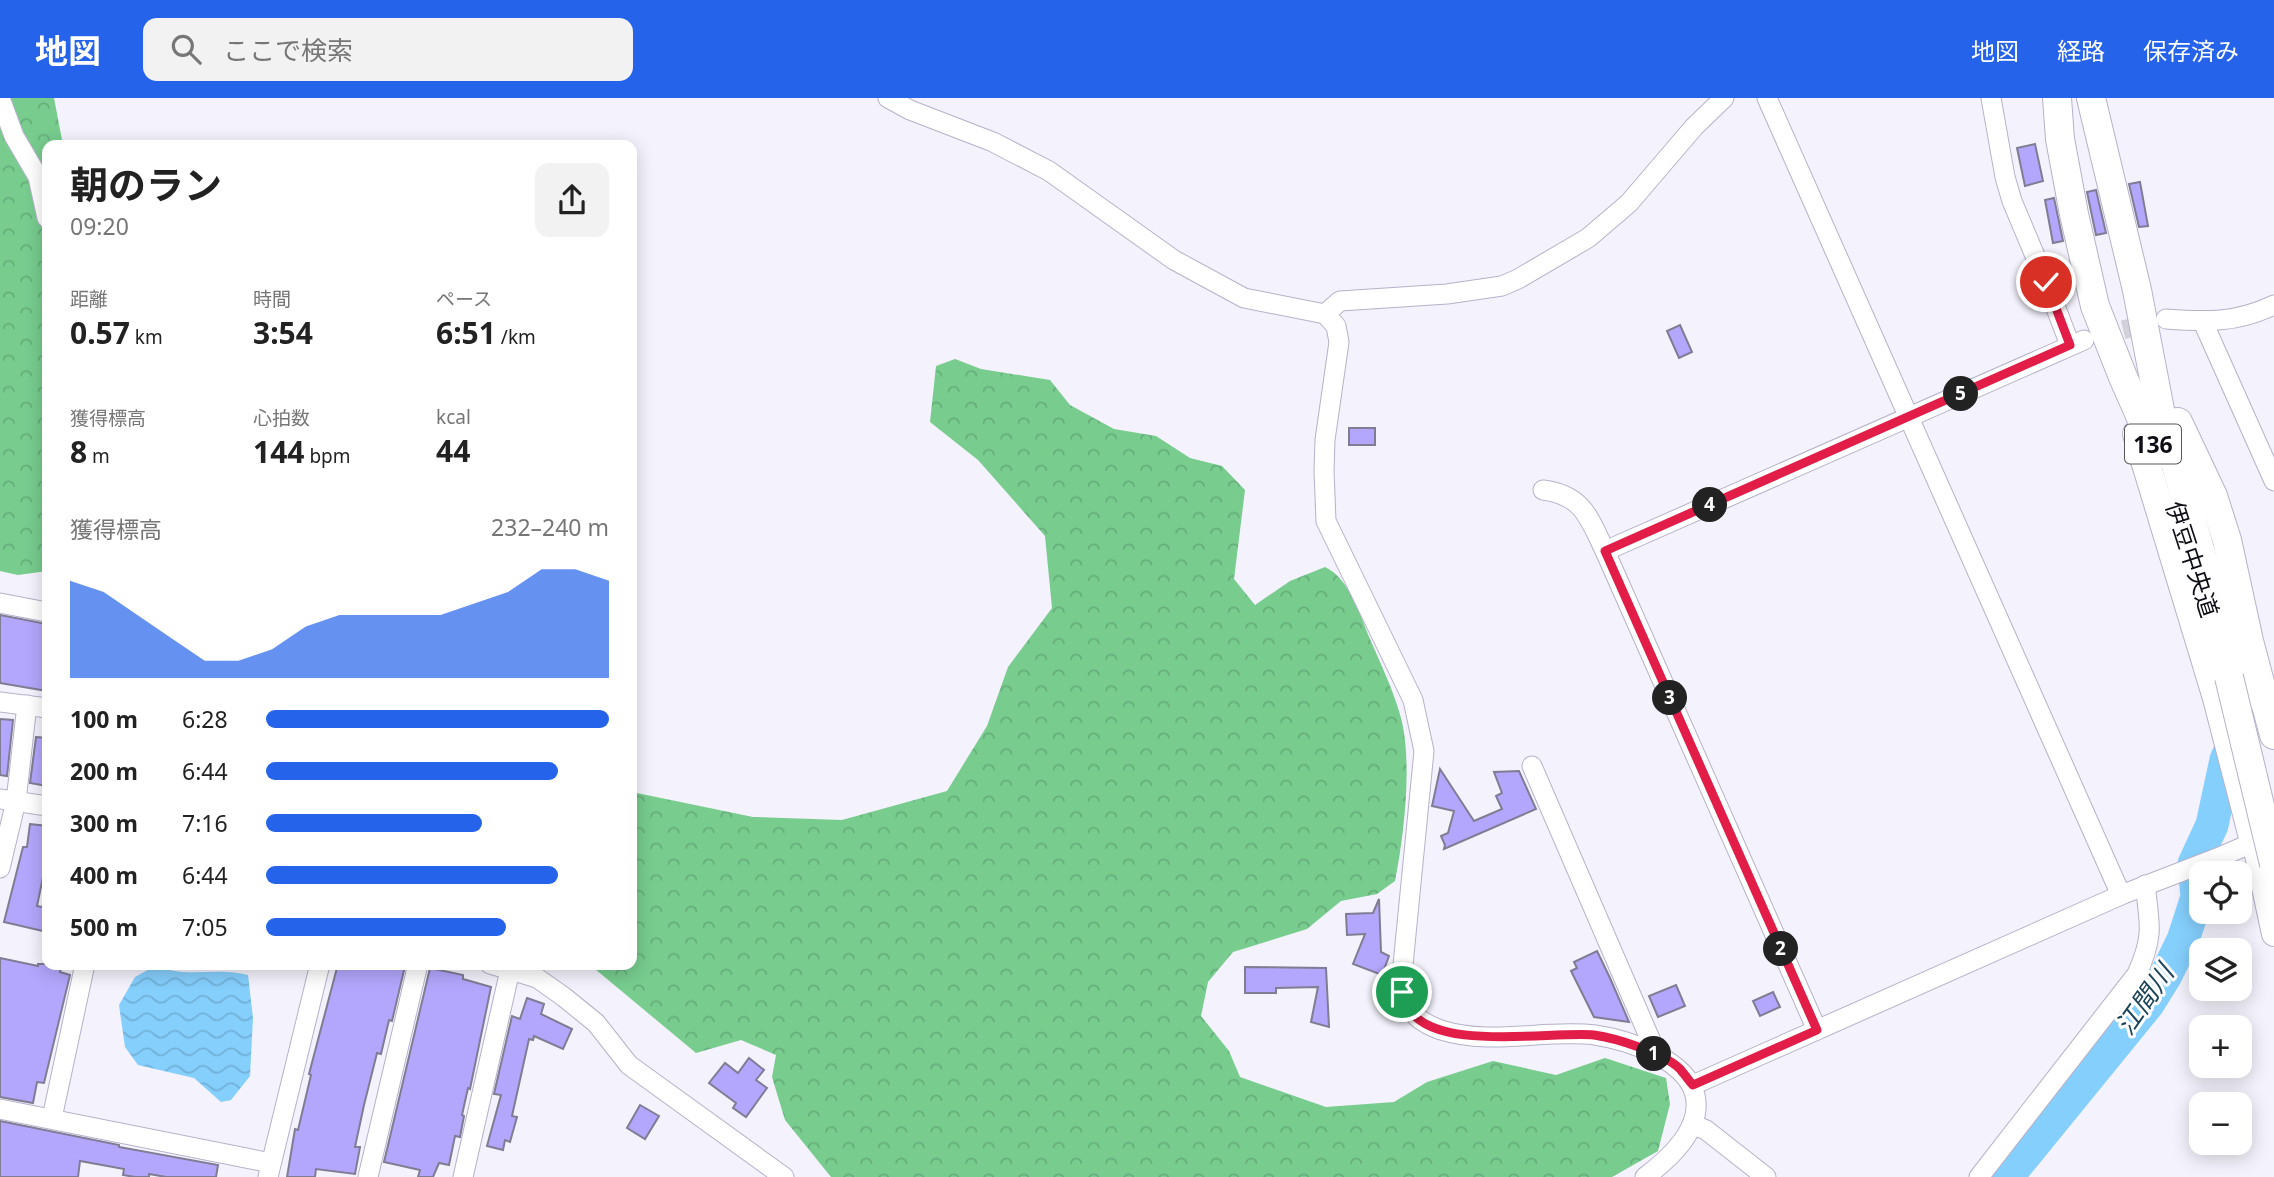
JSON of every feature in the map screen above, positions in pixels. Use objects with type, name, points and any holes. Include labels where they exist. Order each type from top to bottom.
[{"type":"highway","name":"伊豆中央道","points":[[2057,98],[2060,139],[2095,306],[2178,511],[2235,681],[2274,819]]},
{"type":"highway","points":[[2091,98],[2134,278],[2148,356],[2213,496],[2227,540],[2235,681],[2274,735]]},
{"type":"highway","name":"伊豆中央道","points":[[2235,681],[2274,864]]},
{"type":"highway","name":"136","points":[[2235,681],[2245,803],[2264,837]]},
{"type":"main road","points":[[2264,837],[2274,933]]},
{"type":"street","points":[[0,98],[14,136],[38,177],[42,195]]},
{"type":"street","points":[[888,98],[910,110],[993,142],[1049,171],[1174,260],[1244,298],[1325,314],[1336,327],[1339,342],[1325,440],[1326,521],[1413,700],[1424,751],[1402,992],[1408,1008],[1418,1018],[1439,1029],[1468,1036],[1597,1035],[1657,1055],[1678,1067],[1693,1085],[1696,1100],[1692,1124],[1681,1144],[1645,1177]]},
{"type":"street","points":[[1325,314],[1340,301],[1447,294],[1502,286],[1518,279],[1588,238],[1629,203],[1694,127],[1724,98]]},
{"type":"street","points":[[1767,98],[2121,895]]},
{"type":"street","points":[[1605,551],[2077,342],[2046,282],[2012,201],[1991,98]]},
{"type":"street","points":[[2166,319],[2203,322],[2235,320],[2274,305]]},
{"type":"street","points":[[2203,322],[2274,481]]},
{"type":"street","points":[[1543,490],[1554,491],[1573,499],[1583,508],[1605,551],[1817,1030]]},
{"type":"street","points":[[0,603],[42,611]]},
{"type":"street","points":[[0,702],[42,707]]},
{"type":"street","points":[[0,868],[8,800],[27,705]]},
{"type":"street","points":[[1532,766],[1657,1055]]},
{"type":"street","points":[[8,800],[42,805]]},
{"type":"street","points":[[1693,1085],[2121,895],[2264,837]]},
{"type":"street","points":[[1979,1177],[2137,974],[2151,932],[2145,885]]},
{"type":"street","points":[[52,1118],[84,970]]},
{"type":"street","points":[[0,1108],[270,1170],[319,970]]},
{"type":"street","points":[[368,1177],[417,970]]},
{"type":"street","points":[[463,1177],[510,970],[537,978],[564,997],[596,1023],[629,1065],[784,1177]]},
{"type":"street","points":[[1692,1124],[1706,1130],[1766,1177]]},
{"type":"green space","points":[[0,98],[54,98],[62,140],[42,140],[42,572],[18,575],[0,571]]},
{"type":"green space","points":[[955,359],[981,369],[1050,380],[1070,405],[1114,429],[1156,436],[1190,458],[1222,466],[1245,490],[1234,579],[1255,605],[1290,581],[1325,567],[1340,578],[1356,604],[1399,711],[1405,740],[1407,780],[1395,881],[1377,894],[1341,901],[1307,929],[1233,952],[1208,982],[1201,1016],[1229,1051],[1240,1077],[1326,1107],[1394,1102],[1427,1082],[1493,1061],[1556,1075],[1605,1058],[1666,1078],[1670,1104],[1658,1151],[1612,1177],[831,1177],[785,1120],[772,1077],[776,1055],[741,1040],[696,1053],[596,970],[637,970],[637,793],[753,817],[842,820],[947,791],[987,726],[1008,667],[1052,608],[1045,536],[978,460],[930,422],[936,366]]},
{"type":"water","points":[[148,970],[248,975],[253,1018],[250,1076],[231,1100],[221,1102],[194,1078],[138,1065],[125,1047],[119,1005],[135,977]]},
{"type":"building","points":[[2035,144],[2043,181],[2025,186],[2017,148]]},
{"type":"building","points":[[2140,182],[2148,226],[2139,227],[2129,184]]},
{"type":"building","points":[[2096,190],[2106,233],[2096,235],[2087,192]]},
{"type":"building","points":[[2054,198],[2063,241],[2053,243],[2045,200]]},
{"type":"building","points":[[1680,325],[1692,352],[1679,358],[1667,331]]},
{"type":"building","points":[[1349,428],[1375,428],[1375,445],[1349,445]]},
{"type":"building","points":[[0,615],[42,623],[42,690],[0,683]]},
{"type":"building","points":[[0,719],[13,720],[7,776],[0,775]]},
{"type":"building","points":[[36,737],[42,738],[42,785],[30,783]]},
{"type":"building","points":[[1440,769],[1474,821],[1502,809],[1496,796],[1502,793],[1494,772],[1519,771],[1536,809],[1444,849],[1441,836],[1448,833],[1454,811],[1432,806]]},
{"type":"building","points":[[30,824],[42,825],[42,882],[37,906],[42,907],[42,931],[4,922],[23,847],[27,847]]},
{"type":"building","points":[[1379,899],[1381,952],[1389,956],[1382,975],[1353,964],[1365,934],[1347,935],[1346,914],[1373,913]]},
{"type":"building","points":[[1597,951],[1629,1022],[1594,1017],[1571,971],[1577,968],[1574,962]]},
{"type":"building","points":[[0,958],[38,966],[42,964],[42,970],[60,970],[70,975],[44,1083],[37,1082],[33,1103],[0,1097]]},
{"type":"building","points":[[1245,967],[1326,968],[1329,1027],[1311,1022],[1318,987],[1276,988],[1276,993],[1245,993]]},
{"type":"building","points":[[336,970],[404,970],[392,1021],[389,1020],[381,1054],[377,1053],[364,1105],[355,1147],[360,1147],[355,1174],[316,1169],[315,1177],[287,1177],[295,1129],[298,1130],[311,1075],[309,1074]]},
{"type":"building","points":[[430,970],[463,975],[463,979],[491,987],[462,1115],[460,1137],[455,1136],[449,1165],[439,1163],[433,1177],[418,1177],[420,1170],[384,1162]]},
{"type":"building","points":[[1676,985],[1685,1006],[1658,1017],[1649,996]]},
{"type":"building","points":[[1773,992],[1780,1007],[1760,1016],[1753,1001]]},
{"type":"building","points":[[527,998],[544,1004],[541,1014],[572,1029],[563,1049],[534,1036],[533,1040],[529,1039],[512,1116],[517,1117],[510,1142],[505,1140],[503,1150],[487,1146],[501,1095],[494,1094],[512,1016],[520,1019]]},
{"type":"building","points":[[749,1058],[764,1070],[756,1080],[767,1088],[746,1117],[733,1108],[736,1103],[709,1083],[725,1063],[738,1073]]},
{"type":"building","points":[[640,1105],[659,1116],[645,1139],[627,1128]]},
{"type":"building","points":[[0,1121],[218,1165],[216,1177],[166,1177],[149,1174],[149,1177],[135,1177],[123,1175],[124,1169],[80,1161],[78,1177],[0,1177]]},
{"type":"waterway","name":"江間川","points":[[2007,1177],[2148,1004],[2166,975],[2183,940],[2197,897],[2194,864],[2212,825],[2226,760],[2238,733]]},
{"type":"tunnel","points":[[2095,337],[2154,322]]},
{"type":"route","points":[[1402,992],[1408,1008],[1418,1018],[1439,1029],[1468,1036],[1597,1035],[1657,1055],[1678,1067],[1693,1085],[1817,1030],[1605,551],[2070,345],[2046,282]]}]
